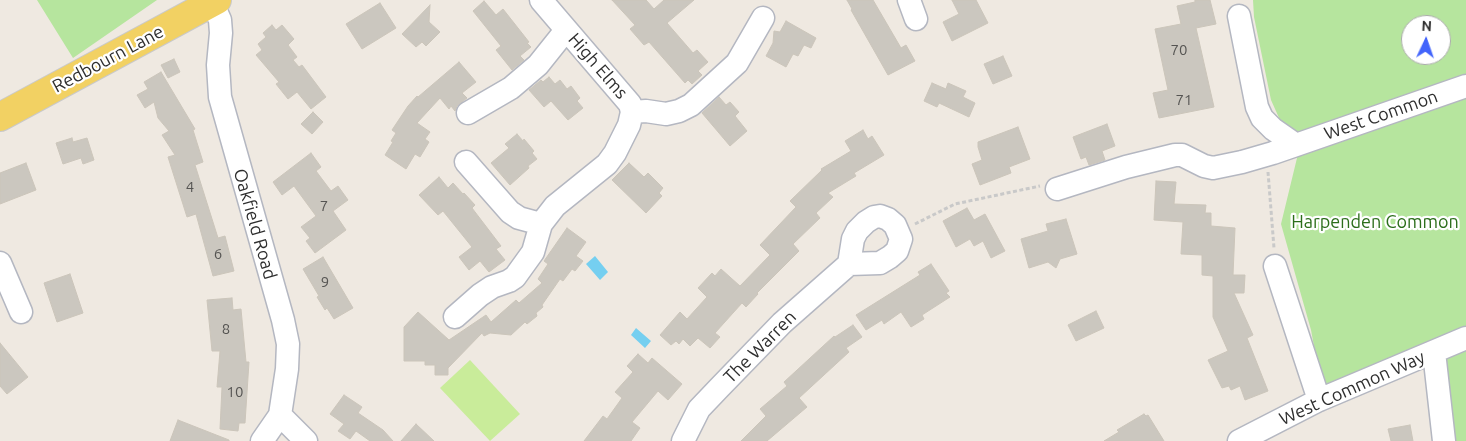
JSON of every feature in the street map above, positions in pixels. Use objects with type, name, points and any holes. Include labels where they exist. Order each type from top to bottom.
[{"type":"main road","name":"Redbourn Lane","points":[[0,117],[214,1]]},
{"type":"street","name":"High Elms","points":[[455,317],[492,287],[509,282],[515,277],[533,252],[541,224],[554,206],[607,164],[622,140],[632,112],[626,98],[541,0]]},
{"type":"street","name":"Oakfield Road","points":[[214,1],[220,20],[221,33],[218,65],[220,97],[283,320],[288,344],[287,369],[280,415],[262,441]]},
{"type":"street","points":[[1239,16],[1257,107],[1262,118],[1273,130],[1296,145]]},
{"type":"street","points":[[632,112],[646,111],[666,114],[679,111],[691,105],[737,63],[763,18]]},
{"type":"street","points":[[468,113],[511,88],[538,65],[566,30]]},
{"type":"street","name":"West Common","points":[[1057,189],[1126,167],[1175,155],[1182,155],[1204,166],[1213,168],[1273,153],[1466,86]]},
{"type":"street","points":[[466,162],[510,212],[519,218],[541,224]]},
{"type":"street","points":[[874,216],[880,216],[895,224],[901,239],[897,251],[890,258],[880,263],[850,264],[853,239],[857,231],[866,222],[874,216]]},
{"type":"street","points":[[0,263],[21,312]]},
{"type":"street","name":"The Warren","points":[[683,441],[699,409],[782,323],[850,264]]},
{"type":"street","points":[[1275,266],[1320,400]]},
{"type":"street","name":"West Common Way","points":[[1239,441],[1320,400],[1466,338]]},
{"type":"street","points":[[1434,352],[1444,441]]},
{"type":"street","points":[[280,415],[306,441]]},
{"type":"path","points":[[1273,153],[1268,166],[1275,266]]},
{"type":"path","points":[[895,224],[916,224],[955,204],[1042,185],[1057,189]]},
{"type":"green space","points":[[37,0],[157,0],[73,58]]},
{"type":"green space","name":"Harpenden Common","points":[[1253,0],[1466,0],[1466,441],[1444,441],[1432,358],[1324,400],[1311,330],[1281,224],[1297,158],[1271,100],[1254,17]]},
{"type":"green space","points":[[470,360],[520,414],[490,441],[440,388]]},
{"type":"water","points":[[595,256],[608,272],[600,280],[586,264]]},
{"type":"water","points":[[636,328],[651,341],[645,348],[631,335]]},
{"type":"building","points":[[612,0],[646,0],[654,9],[664,0],[694,0],[667,23],[693,53],[697,50],[708,62],[698,71],[702,75],[692,84],[688,80],[685,83],[649,42],[644,45],[630,29],[635,25]]},
{"type":"building","points":[[847,0],[873,0],[901,48],[906,45],[915,61],[888,75]]},
{"type":"building","points":[[952,0],[976,0],[988,23],[952,41],[943,22],[959,14]]},
{"type":"building","points":[[1195,0],[1210,0],[1216,24],[1196,28],[1214,107],[1159,118],[1153,93],[1168,90],[1155,29],[1181,24],[1177,6],[1195,2]]},
{"type":"building","points":[[484,1],[496,15],[503,9],[529,42],[527,43],[531,47],[520,56],[524,60],[512,70],[496,50],[501,46],[473,11]]},
{"type":"building","points":[[380,3],[396,28],[362,49],[346,24]]},
{"type":"building","points":[[430,5],[429,22],[440,32],[426,46],[422,42],[416,47],[402,34]]},
{"type":"building","points":[[786,21],[816,38],[811,48],[804,45],[798,56],[793,54],[786,67],[766,56],[773,43],[774,31],[780,32]]},
{"type":"building","points":[[272,25],[276,30],[282,25],[294,39],[288,45],[297,57],[293,60],[299,67],[302,65],[326,97],[311,109],[297,92],[288,99],[276,84],[279,82],[256,55],[262,50],[258,44],[266,37],[263,33]]},
{"type":"building","points":[[1003,56],[1012,76],[993,84],[984,64]]},
{"type":"building","points":[[174,59],[180,72],[168,78],[161,65]]},
{"type":"building","points":[[459,62],[476,82],[462,93],[467,98],[457,106],[455,111],[451,106],[449,109],[440,98],[417,123],[430,132],[425,139],[429,142],[420,157],[415,154],[406,169],[385,155],[396,133],[392,130],[417,96]]},
{"type":"building","points":[[161,72],[195,129],[193,130],[203,162],[195,165],[218,238],[225,236],[234,271],[213,276],[196,214],[187,217],[168,157],[175,155],[162,135],[169,131],[158,118],[154,102],[145,108],[137,95],[148,89],[144,82]]},
{"type":"building","points":[[549,77],[555,84],[560,80],[567,89],[571,86],[580,98],[577,101],[583,108],[568,120],[551,101],[544,107],[529,90],[541,80],[543,82]]},
{"type":"building","points":[[932,83],[946,89],[948,83],[966,91],[963,97],[975,103],[969,117],[939,103],[937,107],[924,101]]},
{"type":"building","points":[[719,97],[726,105],[730,102],[739,112],[735,116],[747,131],[730,146],[702,113]]},
{"type":"building","points":[[313,112],[323,122],[312,134],[301,124]]},
{"type":"building","points":[[1107,124],[1115,146],[1102,151],[1105,160],[1089,165],[1086,157],[1081,159],[1073,137]]},
{"type":"building","points":[[1018,127],[1030,159],[1009,167],[1011,173],[980,185],[972,164],[982,160],[978,142]]},
{"type":"building","points":[[863,130],[868,139],[872,136],[884,155],[854,173],[856,176],[828,193],[833,197],[816,213],[820,218],[793,244],[799,251],[757,293],[746,307],[742,303],[715,333],[720,337],[710,348],[698,338],[690,346],[683,339],[679,344],[676,341],[671,345],[660,335],[680,312],[687,319],[707,297],[698,288],[712,273],[715,276],[721,269],[740,286],[770,255],[760,245],[796,207],[790,201],[821,169],[851,151],[845,141]]},
{"type":"building","points":[[517,134],[534,151],[532,153],[537,159],[510,185],[491,163],[509,148],[505,144]]},
{"type":"building","points":[[72,138],[73,142],[87,138],[94,160],[83,164],[81,158],[63,164],[56,143]]},
{"type":"building","points":[[311,153],[321,167],[316,171],[331,191],[338,186],[348,200],[333,211],[346,230],[315,253],[306,241],[310,238],[301,227],[316,216],[294,186],[282,195],[273,182]]},
{"type":"building","points":[[26,163],[36,190],[0,204],[0,173]]},
{"type":"building","points":[[629,163],[644,177],[648,173],[663,188],[659,193],[662,196],[646,213],[612,180]]},
{"type":"building","points":[[439,177],[448,188],[453,183],[475,205],[472,208],[501,246],[496,249],[505,260],[489,272],[480,261],[469,270],[459,257],[472,247],[443,211],[438,215],[419,195]]},
{"type":"building","points":[[1156,181],[1176,182],[1174,204],[1206,205],[1205,213],[1211,213],[1211,226],[1235,228],[1233,275],[1245,275],[1244,293],[1234,293],[1253,335],[1247,338],[1268,391],[1245,400],[1240,386],[1231,390],[1229,386],[1222,388],[1208,360],[1228,351],[1213,317],[1213,276],[1202,275],[1202,255],[1181,254],[1183,222],[1154,220]]},
{"type":"building","points":[[967,208],[974,220],[985,214],[1005,251],[991,258],[983,241],[974,246],[970,239],[956,247],[943,221]]},
{"type":"building","points":[[1066,219],[1077,254],[1060,259],[1056,268],[1048,262],[1029,268],[1021,239],[1048,231],[1046,224]]},
{"type":"building","points":[[567,228],[586,242],[576,256],[583,261],[575,271],[572,269],[563,281],[560,279],[542,305],[543,307],[536,313],[537,316],[527,324],[525,322],[511,335],[490,333],[484,336],[482,333],[448,368],[448,375],[435,375],[435,365],[425,365],[425,361],[404,361],[404,327],[418,312],[449,340],[486,315],[491,322],[516,300],[519,303],[542,283],[538,279],[548,264],[544,261]]},
{"type":"building","points":[[323,257],[353,308],[334,319],[327,308],[325,310],[303,269]]},
{"type":"building","points":[[931,264],[949,291],[946,293],[950,297],[922,315],[924,319],[911,327],[901,312],[884,324],[882,320],[866,330],[856,315],[920,275],[918,272]]},
{"type":"building","points":[[70,274],[83,313],[57,322],[44,283]]},
{"type":"building","points":[[232,298],[233,310],[241,309],[246,362],[249,362],[245,423],[239,423],[238,431],[220,429],[222,387],[217,387],[220,351],[212,351],[207,300]]},
{"type":"building","points":[[1096,311],[1104,328],[1076,341],[1068,325]]},
{"type":"building","points":[[853,325],[862,337],[846,348],[849,352],[799,398],[807,407],[767,441],[741,441],[766,416],[760,409],[787,386],[784,382],[834,336]]},
{"type":"building","points":[[0,343],[28,377],[7,394],[0,386]]},
{"type":"building","points":[[638,354],[648,363],[652,358],[682,384],[668,400],[658,391],[632,422],[640,428],[631,441],[584,441],[603,416],[607,419],[622,398],[615,392],[633,372],[627,366]]},
{"type":"building","points":[[344,395],[362,407],[358,413],[383,430],[393,441],[370,441],[356,431],[350,439],[338,431],[344,424],[330,414]]},
{"type":"building","points":[[1144,414],[1148,415],[1164,441],[1104,441],[1119,432],[1117,430]]},
{"type":"building","points":[[178,420],[229,440],[229,441],[170,441]]},
{"type":"building","points":[[416,424],[434,441],[401,441]]},
{"type":"building","points":[[1410,425],[1413,441],[1391,441],[1388,429]]}]
